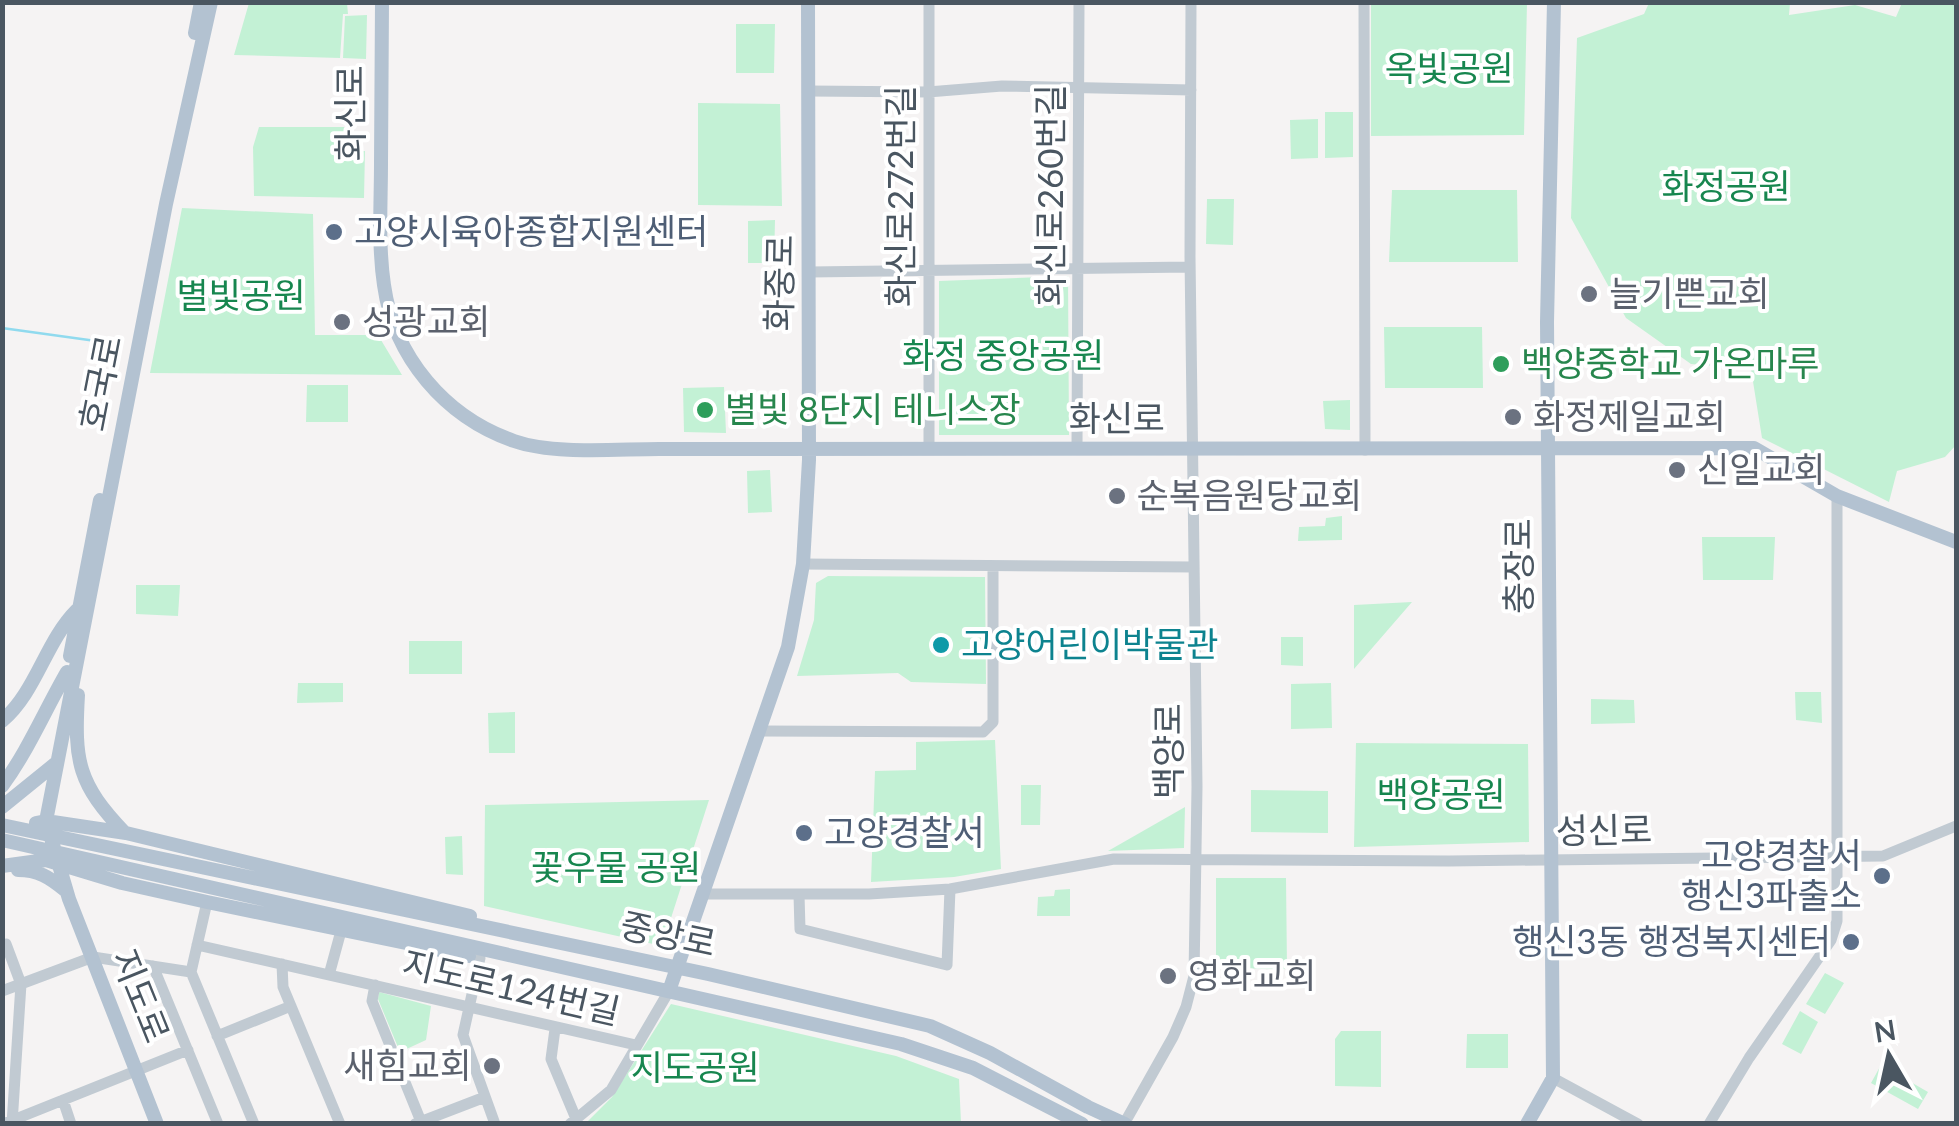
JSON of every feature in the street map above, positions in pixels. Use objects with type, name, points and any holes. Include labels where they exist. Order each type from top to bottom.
[{"type":"main road","name":"호국로","points":[[51,768],[78,610],[201,2]]},
{"type":"main road","name":"호국로","points":[[51,768],[80,651],[166,204],[211,2]]},
{"type":"main road","name":"화신로","points":[[382,2],[381,262],[389,311],[406,350],[446,402],[492,431],[518,442],[598,448],[1754,448],[1838,496],[1956,542]]},
{"type":"main road","name":"화중로","points":[[668,991],[788,647],[803,564],[809,448],[808,2]]},
{"type":"main road","name":"충장로","points":[[1527,1124],[1552,1078],[1547,322],[1554,2]]},
{"type":"main road","points":[[2,721],[34,680],[64,623],[78,610]]},
{"type":"main road","points":[[80,651],[76,731],[80,770],[95,802],[126,834]]},
{"type":"main road","name":"호국로","points":[[2,786],[19,763],[39,718],[67,672]]},
{"type":"main road","points":[[2,807],[51,768]]},
{"type":"main road","name":"지도로","points":[[51,768],[40,827],[157,1124]]},
{"type":"main road","name":"중앙로","points":[[2,825],[576,946],[930,1026],[1124,1123]]},
{"type":"main road","points":[[6,868],[40,827],[126,834],[404,899],[576,946]]},
{"type":"main road","name":"중앙로","points":[[2,840],[944,1056],[1071,1121]]},
{"type":"main road","points":[[6,868],[51,863],[341,931],[480,958],[549,964]]},
{"type":"main road","points":[[6,868],[33,870],[49,876],[66,890]]},
{"type":"street","name":"화신로272번길","points":[[929,2],[929,449]]},
{"type":"street","name":"화신로260번길","points":[[1076,448],[1078,2]]},
{"type":"street","name":"백양로","points":[[1124,1123],[1173,1037],[1194,976],[1195,449],[1190,2]]},
{"type":"street","points":[[1364,2],[1365,450]]},
{"type":"street","points":[[809,91],[928,92],[1002,86],[1190,90]]},
{"type":"street","points":[[810,272],[1190,266]]},
{"type":"street","points":[[1709,1124],[1749,1058],[1832,940],[1837,922],[1838,496]]},
{"type":"street","points":[[803,564],[1194,566]]},
{"type":"street","points":[[758,731],[983,732],[993,722],[993,567]]},
{"type":"street","name":"성신로","points":[[704,894],[950,889],[1114,859],[1882,856],[1956,826]]},
{"type":"street","points":[[799,895],[800,929],[946,965],[950,889]]},
{"type":"street","points":[[207,902],[191,972],[254,1124]]},
{"type":"street","points":[[329,975],[341,931]]},
{"type":"street","points":[[2,945],[6,944],[21,984],[9,1122],[188,1050]]},
{"type":"street","name":"지도로124번길","points":[[197,945],[636,1045]]},
{"type":"street","points":[[2,991],[93,958],[191,972]]},
{"type":"street","points":[[480,958],[463,1034],[495,1124]]},
{"type":"street","points":[[282,964],[283,988],[340,1124]]},
{"type":"street","points":[[153,966],[218,1124]]},
{"type":"street","name":"지도로124번길","points":[[375,986],[372,1001],[420,1123]]},
{"type":"street","points":[[555,1029],[551,1059],[573,1122],[611,1090],[668,991]]},
{"type":"street","points":[[218,1036],[291,1006]]},
{"type":"street","points":[[1552,1078],[1638,1124]]},
{"type":"street","points":[[420,1123],[485,1097]]},
{"type":"street","points":[[62,1100],[71,1124]]},
{"type":"green space","points":[[249,3],[347,3],[340,58],[234,55]]},
{"type":"green space","name":"옥빛공원","points":[[1371,3],[1527,3],[1524,135],[1371,136]]},
{"type":"green space","name":"화정공원","points":[[1649,3],[1790,3],[1789,15],[1855,5],[1896,17],[1902,3],[1956,3],[1956,445],[1945,457],[1897,471],[1889,502],[1762,438],[1751,369],[1691,364],[1626,318],[1571,218],[1577,38],[1644,14]]},
{"type":"green space","points":[[367,15],[366,59],[343,58],[345,16]]},
{"type":"green space","points":[[736,24],[775,24],[774,73],[736,73]]},
{"type":"green space","points":[[698,103],[780,104],[782,206],[698,205]]},
{"type":"green space","points":[[1325,112],[1353,112],[1353,157],[1325,158]]},
{"type":"green space","points":[[1318,119],[1318,158],[1291,159],[1290,120]]},
{"type":"green space","points":[[259,127],[348,127],[349,151],[365,151],[364,198],[254,196],[253,147]]},
{"type":"green space","points":[[1392,190],[1517,190],[1518,262],[1389,262]]},
{"type":"green space","points":[[1207,199],[1234,199],[1233,245],[1206,244]]},
{"type":"green space","name":"별빛공원","points":[[182,208],[313,214],[315,335],[378,335],[402,375],[150,373]]},
{"type":"green space","points":[[775,220],[774,263],[748,263],[748,221]]},
{"type":"green space","name":"화정 중앙공원","points":[[1068,276],[1069,435],[939,435],[939,281]]},
{"type":"green space","points":[[1384,327],[1482,327],[1483,388],[1385,388]]},
{"type":"green space","points":[[307,385],[348,385],[348,422],[306,422]]},
{"type":"green space","name":"별빛 8단지 테니스장","points":[[724,387],[726,433],[684,432],[683,388]]},
{"type":"green space","points":[[1350,400],[1350,430],[1325,429],[1323,401]]},
{"type":"green space","points":[[770,470],[772,512],[748,513],[747,471]]},
{"type":"green space","points":[[1342,516],[1342,540],[1298,541],[1299,527],[1325,526],[1326,518]]},
{"type":"green space","points":[[1702,537],[1775,537],[1773,580],[1703,580]]},
{"type":"green space","points":[[828,576],[985,577],[986,684],[911,682],[898,673],[797,676],[814,620],[816,583]]},
{"type":"green space","points":[[136,585],[180,585],[178,616],[136,614]]},
{"type":"green space","points":[[1412,602],[1354,669],[1354,605]]},
{"type":"green space","points":[[1281,637],[1303,637],[1303,666],[1281,665]]},
{"type":"green space","points":[[409,641],[462,641],[462,674],[409,674]]},
{"type":"green space","points":[[298,683],[343,683],[343,702],[297,703]]},
{"type":"green space","points":[[1331,683],[1332,728],[1291,729],[1291,684]]},
{"type":"green space","points":[[1795,692],[1821,692],[1822,723],[1796,720]]},
{"type":"green space","points":[[1591,699],[1634,700],[1635,723],[1591,724]]},
{"type":"green space","points":[[515,712],[515,753],[489,753],[488,713]]},
{"type":"green space","points":[[995,740],[1001,869],[954,877],[871,882],[875,771],[916,770],[916,742]]},
{"type":"green space","name":"백양공원","points":[[1356,743],[1528,744],[1529,842],[1354,847]]},
{"type":"green space","points":[[1021,785],[1041,785],[1040,825],[1021,825]]},
{"type":"green space","points":[[1251,790],[1328,791],[1328,833],[1251,832]]},
{"type":"green space","name":"꽃우물 공원","points":[[709,800],[662,946],[484,906],[485,805]]},
{"type":"green space","points":[[1185,807],[1184,848],[1108,851]]},
{"type":"green space","points":[[462,836],[463,875],[446,874],[445,837]]},
{"type":"green space","points":[[1216,878],[1286,878],[1287,969],[1216,968]]},
{"type":"green space","points":[[1070,889],[1070,916],[1037,916],[1038,897]]},
{"type":"green space","points":[[1825,973],[1844,983],[1825,1014],[1806,1004]]},
{"type":"green space","points":[[379,992],[431,1006],[426,1040],[400,1052],[378,999]]},
{"type":"green space","name":"지도공원","points":[[671,1004],[896,1056],[959,1079],[961,1123],[585,1124],[612,1097]]},
{"type":"green space","points":[[1800,1011],[1818,1022],[1801,1054],[1782,1044]]},
{"type":"green space","points":[[1341,1031],[1381,1031],[1381,1087],[1335,1086],[1335,1039]]},
{"type":"green space","points":[[1467,1034],[1508,1034],[1508,1068],[1466,1068]]},
{"type":"green space","points":[[1881,1065],[1928,1092],[1918,1109],[1871,1083]]},
{"type":"waterway","points":[[2,328],[96,341]]},
{"type":"place","name":"고양시육아종합지원센터","points":[[334,232]]},
{"type":"place","name":"늘기쁜교회","points":[[1589,294]]},
{"type":"place","name":"성광교회","points":[[342,322]]},
{"type":"place","name":"백양중학교 가온마루","points":[[1501,364]]},
{"type":"place","name":"별빛 8단지 테니스장","points":[[705,410]]},
{"type":"place","name":"화정제일교회","points":[[1513,417]]},
{"type":"place","name":"신일교회","points":[[1677,470]]},
{"type":"place","name":"순복음원당교회","points":[[1117,496]]},
{"type":"place","name":"고양어린이박물관","points":[[941,645]]},
{"type":"place","name":"고양경찰서","points":[[804,833]]},
{"type":"place","name":"고양경찰서 행신3파출소","points":[[1882,876]]},
{"type":"place","name":"행신3동 행정복지센터","points":[[1851,942]]},
{"type":"place","name":"영화교회","points":[[1168,976]]},
{"type":"place","name":"새힘교회","points":[[492,1066]]}]
